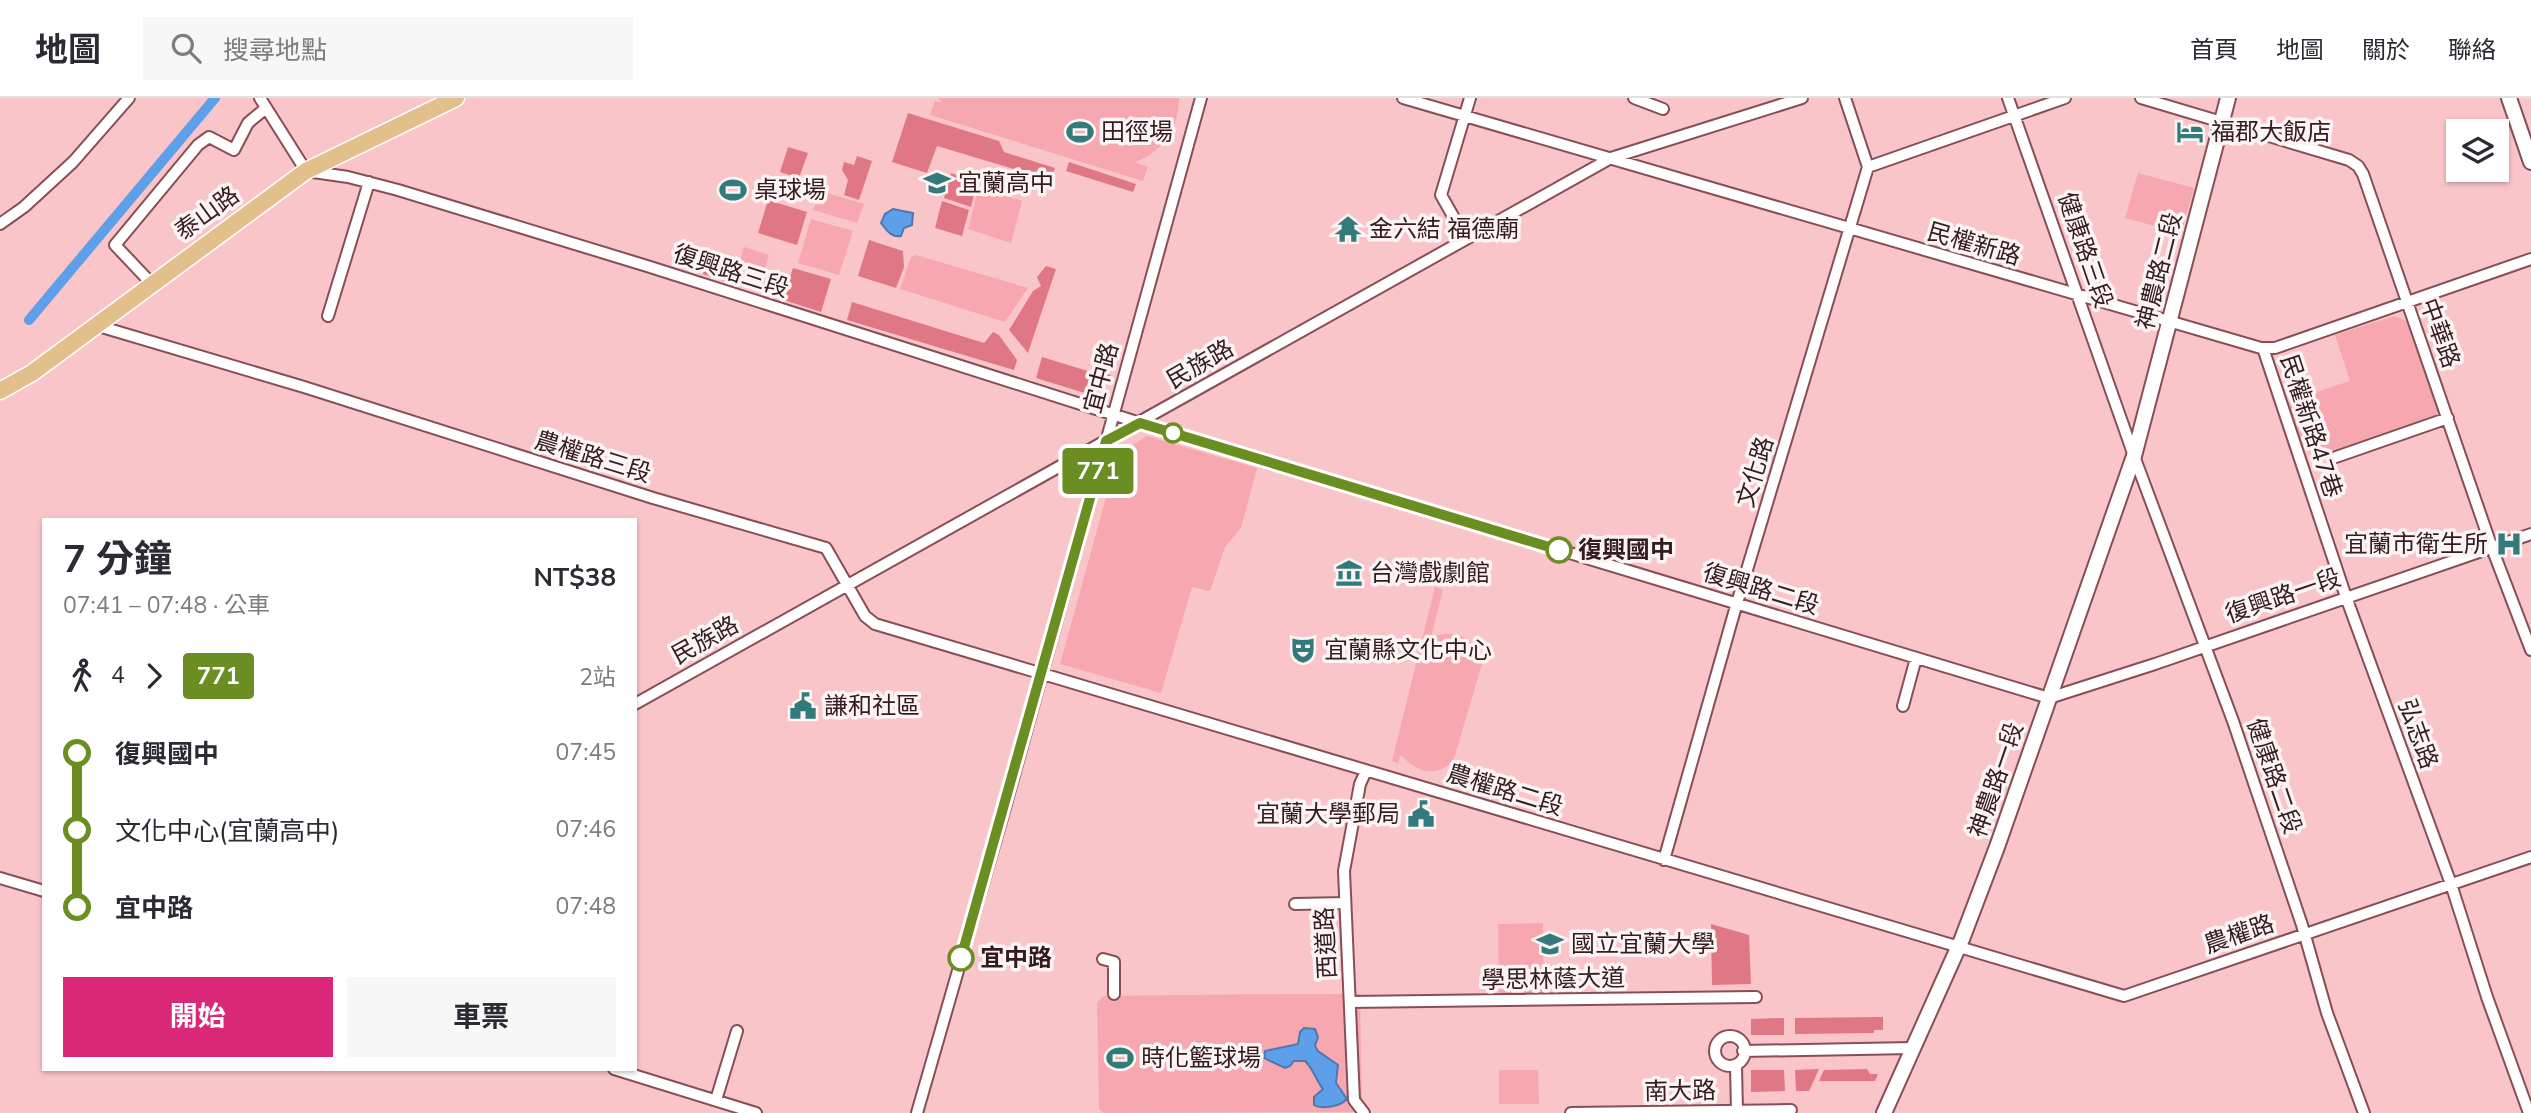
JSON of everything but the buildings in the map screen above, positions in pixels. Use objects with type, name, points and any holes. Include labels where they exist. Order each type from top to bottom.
[{"type":"main road","name":"泰山路","points":[[0,391],[32,373],[306,171],[456,98]]},
{"type":"street","points":[[0,224],[24,207],[73,162],[129,98]]},
{"type":"street","name":"宜中路","points":[[917,1113],[1201,98]]},
{"type":"street","name":"民權新路","points":[[1403,98],[1849,230],[2263,348],[2275,348],[2531,259]]},
{"type":"street","points":[[1466,239],[1441,195],[1470,98]]},
{"type":"street","points":[[1634,98],[1662,109]]},
{"type":"street","name":"民族路","points":[[637,703],[1611,158],[1802,98]]},
{"type":"street","points":[[1845,98],[1868,167],[2065,98]]},
{"type":"street","name":"健康路三段","points":[[2008,98],[2134,456]]},
{"type":"street","points":[[2141,98],[2220,123]]},
{"type":"street","name":"神農路二段","points":[[2134,456],[2228,98]]},
{"type":"street","points":[[2509,98],[2531,162]]},
{"type":"street","points":[[151,283],[115,245],[198,145],[209,137],[234,150],[248,122],[263,103],[306,171]]},
{"type":"street","name":"中華路","points":[[2220,123],[2349,160],[2358,166],[2363,174],[2492,548],[2531,650]]},
{"type":"street","name":"文化路","points":[[1664,860],[1737,603],[1868,167]]},
{"type":"street","name":"復興路三段","points":[[306,171],[369,182],[647,266],[1140,423]]},
{"type":"street","points":[[328,316],[369,182]]},
{"type":"street","name":"農權路三段","points":[[95,325],[304,387],[653,498],[826,548],[865,616],[874,624],[1041,674]]},
{"type":"street","name":"民權新路47巷","points":[[2263,348],[2346,597]]},
{"type":"street","points":[[2336,457],[2448,418]]},
{"type":"street","name":"復興路二段","points":[[1140,423],[2049,698]]},
{"type":"street","name":"健康路二段","points":[[2134,456],[2233,721],[2305,934],[2330,1020],[2364,1113]]},
{"type":"street","name":"神農路一段","points":[[1884,1113],[1958,947],[1997,847],[2134,456]]},
{"type":"street","name":"復興路一段","points":[[2049,698],[2531,534]]},
{"type":"street","name":"弘志路","points":[[2346,597],[2451,884],[2487,997],[2529,1113]]},
{"type":"street","points":[[1903,706],[1916,658]]},
{"type":"street","name":"農權路二段","points":[[1041,674],[1958,947]]},
{"type":"street","name":"西道路","points":[[1364,1113],[1354,1100],[1345,871],[1360,784],[1366,771]]},
{"type":"street","name":"農權路","points":[[1958,947],[2124,996],[2531,857]]},
{"type":"street","points":[[0,878],[42,890]]},
{"type":"street","points":[[1295,904],[1345,903]]},
{"type":"street","points":[[1103,959],[1114,962],[1114,994]]},
{"type":"street","name":"學思林蔭大道","points":[[1350,1002],[1756,997]]},
{"type":"street","points":[[716,1100],[737,1031]]},
{"type":"street","points":[[1724,1037],[1741,1040],[1742,1061],[1736,1066],[1724,1066],[1719,1062],[1717,1044],[1724,1037]]},
{"type":"street","points":[[1743,1051],[1913,1048]]},
{"type":"street","points":[[1736,1066],[1737,1111]]},
{"type":"street","points":[[621,1071],[756,1113]]},
{"type":"street","name":"南大路","points":[[1570,1113],[1791,1110]]},
{"type":"shaded area","points":[[938,98],[1179,98],[1176,119],[1168,138],[1154,152],[1135,162],[1148,167],[1143,181],[930,115],[935,101],[942,103]]},
{"type":"shaded area","points":[[908,113],[999,141],[1004,152],[1055,168],[1051,180],[937,146],[927,173],[892,162]]},
{"type":"shaded area","points":[[788,147],[808,153],[799,178],[780,172]]},
{"type":"shaded area","points":[[857,156],[872,161],[859,200],[844,195],[848,180],[842,170],[844,162],[854,165]]},
{"type":"shaded area","points":[[1069,162],[1136,184],[1133,192],[1066,171]]},
{"type":"shaded area","points":[[951,173],[977,182],[971,207],[944,198]]},
{"type":"shaded area","points":[[2138,173],[2194,188],[2181,233],[2125,218]]},
{"type":"shaded area","points":[[979,187],[1022,201],[1011,243],[968,229]]},
{"type":"shaded area","points":[[827,193],[864,204],[857,223],[813,210],[816,203],[823,205]]},
{"type":"shaded area","points":[[768,200],[807,212],[797,245],[758,233]]},
{"type":"shaded area","points":[[942,201],[969,210],[962,236],[935,228]]},
{"type":"shaded area","points":[[811,219],[853,231],[839,275],[798,263]]},
{"type":"shaded area","points":[[869,240],[903,251],[904,267],[896,288],[858,276]]},
{"type":"shaded area","points":[[744,247],[769,255],[765,269],[740,261]]},
{"type":"shaded area","points":[[916,255],[1028,288],[1005,322],[900,289],[911,257]]},
{"type":"shaded area","points":[[705,265],[787,287],[793,268],[831,279],[821,312],[703,274]]},
{"type":"shaded area","points":[[1046,266],[1056,269],[1028,353],[1009,330],[1033,291],[1041,286],[1037,277]]},
{"type":"shaded area","points":[[852,302],[984,343],[993,332],[999,335],[1017,360],[1014,370],[847,320]]},
{"type":"shaded area","points":[[2395,316],[2411,323],[2444,417],[2341,453],[2299,442],[2286,402],[2350,381],[2335,335]]},
{"type":"shaded area","points":[[1042,357],[1094,373],[1098,371],[1111,375],[1109,381],[1088,394],[1036,378]]},
{"type":"shaded area","points":[[1147,436],[1257,468],[1241,528],[1225,547],[1210,591],[1192,587],[1161,693],[1060,664],[1118,454]]},
{"type":"shaded area","points":[[1435,587],[1443,590],[1431,637],[1457,634],[1464,637],[1475,647],[1482,664],[1453,762],[1439,770],[1426,771],[1413,766],[1401,755],[1398,763],[1392,761]]},
{"type":"shaded area","points":[[1543,923],[1544,993],[1499,994],[1498,924]]},
{"type":"shaded area","points":[[1711,924],[1749,935],[1751,984],[1712,985]]},
{"type":"shaded area","points":[[1360,994],[1362,1112],[1104,1113],[1099,1109],[1097,1002],[1104,996]]},
{"type":"shaded area","points":[[1883,1017],[1883,1030],[1874,1030],[1874,1033],[1795,1034],[1795,1018]]},
{"type":"shaded area","points":[[1784,1018],[1784,1035],[1751,1035],[1751,1019]]},
{"type":"shaded area","points":[[1819,1069],[1809,1091],[1796,1091],[1795,1070]]},
{"type":"shaded area","points":[[1867,1069],[1870,1074],[1878,1074],[1875,1081],[1819,1081],[1824,1070]]},
{"type":"shaded area","points":[[1499,1070],[1538,1070],[1539,1104],[1499,1104]]},
{"type":"shaded area","points":[[1751,1070],[1784,1070],[1785,1091],[1751,1092]]},
{"type":"water","points":[[893,209],[913,213],[912,225],[904,228],[901,236],[892,235],[881,223],[885,214]]},
{"type":"water","points":[[1304,1028],[1315,1029],[1318,1037],[1315,1046],[1318,1051],[1338,1065],[1336,1083],[1347,1099],[1340,1104],[1326,1107],[1314,1105],[1314,1097],[1323,1089],[1305,1061],[1294,1061],[1285,1068],[1264,1058],[1265,1051],[1298,1044],[1300,1032]]},
{"type":"waterway","points":[[29,320],[215,98]]},
{"type":"bus line","name":"771","points":[[961,958],[1106,441],[1140,423],[1559,550]]},
{"type":"place","name":"田徑場","points":[[1080,132]]},
{"type":"place","name":"福郡大飯店","points":[[2190,132]]},
{"type":"place","name":"宜蘭高中","points":[[937,183]]},
{"type":"place","name":"桌球場","points":[[733,190]]},
{"type":"place","name":"金六結 福德廟","points":[[1348,229]]},
{"type":"place","name":"宜蘭市衛生所","points":[[2509,544]]},
{"type":"place","name":"復興國中","points":[[1559,550]]},
{"type":"place","name":"台灣戲劇館","points":[[1349,573]]},
{"type":"place","name":"宜蘭縣文化中心","points":[[1303,650]]},
{"type":"place","name":"謙和社區","points":[[803,706]]},
{"type":"place","name":"宜蘭大學郵局","points":[[1421,814]]},
{"type":"place","name":"國立宜蘭大學","points":[[1550,944]]},
{"type":"place","name":"宜中路","points":[[961,958]]},
{"type":"place","name":"時化籃球場","points":[[1120,1058]]}]
